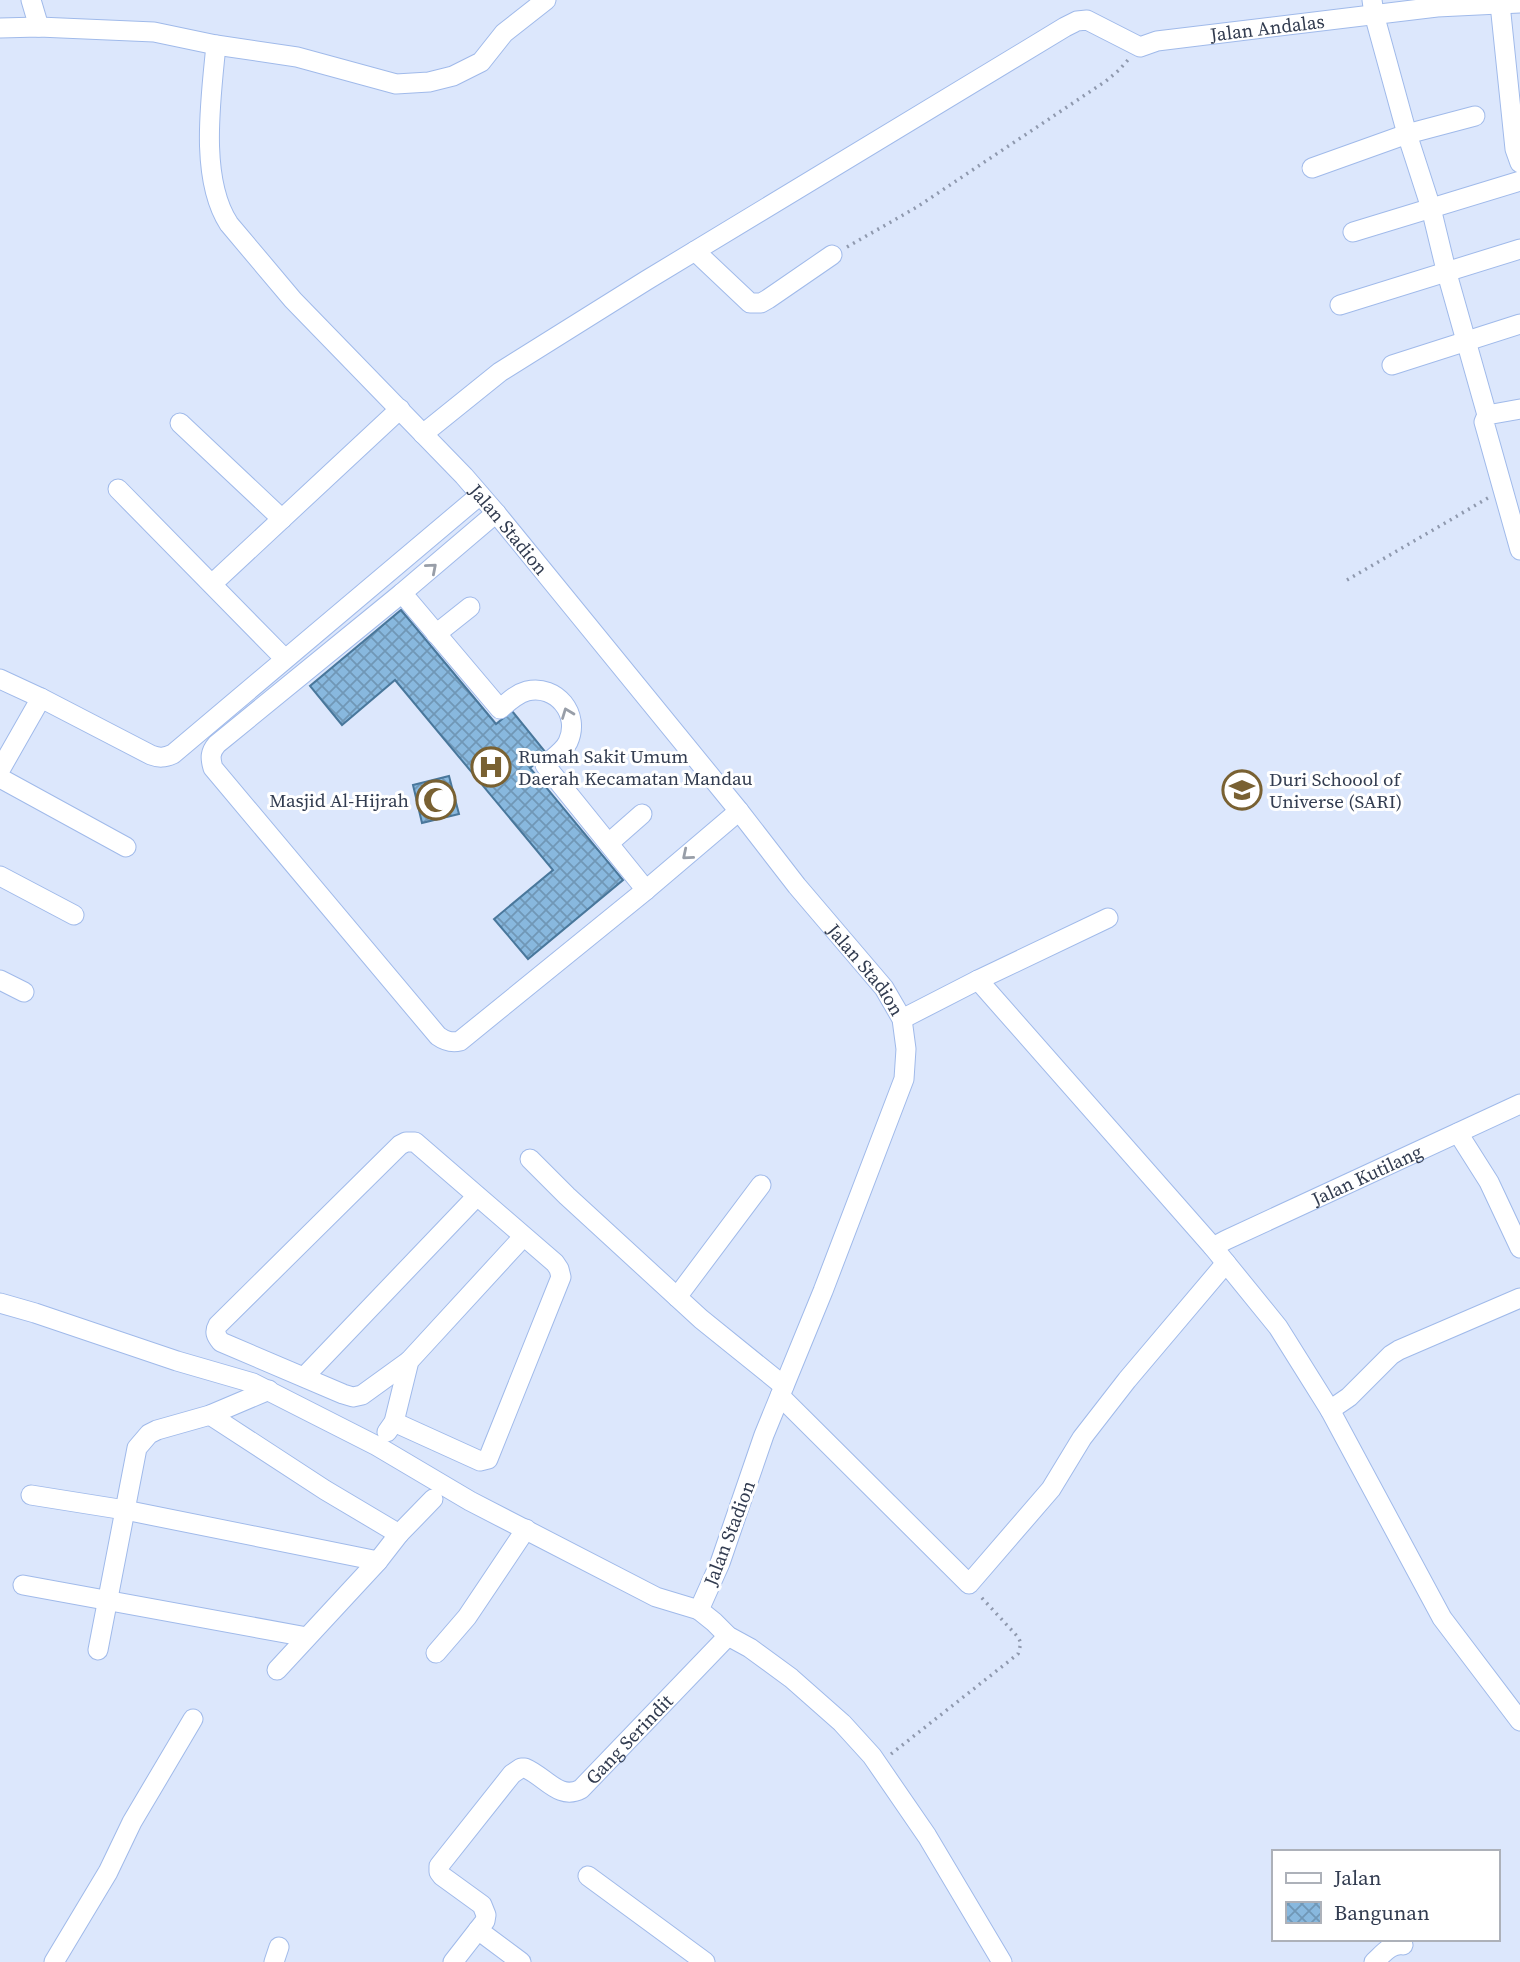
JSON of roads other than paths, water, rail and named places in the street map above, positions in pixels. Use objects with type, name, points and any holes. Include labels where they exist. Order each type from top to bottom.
[{"type":"street","points":[[31,0],[39,27]]},
{"type":"street","points":[[0,28],[154,32],[216,45],[297,57],[396,84],[429,82],[453,76],[481,62],[504,33],[546,0]]},
{"type":"street","name":"Jalan Andalas","points":[[695,251],[1077,21],[1087,20],[1140,47],[1157,41],[1373,7],[1520,3]]},
{"type":"street","points":[[1500,4],[1515,149],[1520,163]]},
{"type":"street","points":[[1373,7],[1407,134],[1431,208],[1487,415],[1484,422],[1520,550]]},
{"type":"street","name":"Jalan Stadion","points":[[216,45],[211,94],[211,174],[214,193],[229,224],[293,300],[400,409],[496,513],[797,886],[884,988],[902,1019],[906,1049],[905,1079],[764,1435],[720,1563],[699,1610],[728,1636],[750,1648],[791,1678],[842,1723],[878,1764],[926,1836],[1002,1962]]},
{"type":"street","points":[[1312,168],[1407,134],[1475,116]]},
{"type":"street","points":[[1353,233],[1520,181]]},
{"type":"street","points":[[1340,304],[1520,249]]},
{"type":"street","points":[[423,434],[500,372],[695,251],[754,304],[768,299],[832,255]]},
{"type":"street","points":[[1392,365],[1520,324]]},
{"type":"street","points":[[212,584],[400,409]]},
{"type":"street","points":[[1487,415],[1520,409]]},
{"type":"street","points":[[180,423],[282,519]]},
{"type":"street","points":[[118,489],[285,659]]},
{"type":"street","points":[[0,679],[151,755],[166,757],[173,754],[480,495]]},
{"type":"street","points":[[496,513],[217,744],[211,751],[213,768],[438,1036],[454,1042],[460,1041],[739,811]]},
{"type":"street","points":[[402,593],[500,709],[517,695],[528,691],[552,693],[561,699],[572,720],[568,743],[545,765],[646,890]]},
{"type":"street","points":[[436,634],[470,607]]},
{"type":"street","points":[[0,770],[41,698]]},
{"type":"street","points":[[0,778],[126,848]]},
{"type":"street","points":[[609,843],[642,814]]},
{"type":"street","points":[[0,876],[74,915]]},
{"type":"street","points":[[902,1019],[1108,918]]},
{"type":"street","points":[[0,980],[24,992]]},
{"type":"street","points":[[978,980],[1213,1247],[1278,1326],[1330,1410],[1442,1618],[1520,1721]]},
{"type":"street","name":"Jalan Kutilang","points":[[1213,1247],[1520,1104]]},
{"type":"street","points":[[1458,1133],[1489,1182],[1520,1248]]},
{"type":"street","points":[[394,1422],[480,1461],[488,1459],[561,1277],[555,1263],[415,1142],[400,1144],[215,1330],[221,1342],[353,1397],[369,1391],[409,1362],[523,1237]]},
{"type":"street","points":[[530,1159],[567,1196],[782,1391],[969,1584],[1051,1489],[1082,1437],[1226,1263]]},
{"type":"street","points":[[677,1297],[761,1185]]},
{"type":"street","points":[[304,1377],[477,1196]]},
{"type":"street","points":[[1330,1410],[1349,1397],[1399,1350],[1520,1298]]},
{"type":"street","points":[[0,1303],[269,1390],[377,1446],[470,1501],[656,1597],[699,1610]]},
{"type":"street","points":[[377,1446],[394,1422],[409,1362]]},
{"type":"street","points":[[98,1650],[138,1448],[142,1441],[157,1430],[211,1415],[269,1390]]},
{"type":"street","points":[[211,1415],[399,1534]]},
{"type":"street","points":[[32,1494],[125,1510],[377,1562]]},
{"type":"street","points":[[277,1670],[433,1499]]},
{"type":"street","points":[[436,1653],[467,1617],[526,1529]]},
{"type":"street","points":[[23,1585],[307,1637]]},
{"type":"street","name":"Gang Serindit","points":[[478,1930],[486,1916],[482,1905],[442,1877],[439,1867],[512,1774],[525,1768],[563,1792],[574,1793],[582,1789],[728,1636]]},
{"type":"street","points":[[54,1962],[108,1872],[132,1822],[193,1719]]},
{"type":"street","points":[[588,1876],[705,1962]]},
{"type":"street","points":[[453,1962],[478,1930],[521,1962]]},
{"type":"street","points":[[1374,1962],[1395,1945],[1403,1945]]},
{"type":"place","name":"Rumah Sakit Umum Daerah Kecamatan Mandau","points":[[491,767]]},
{"type":"place","name":"Duri Schoool of Universe (SARI)","points":[[1242,790]]},
{"type":"place","name":"Masjid Al-Hijrah","points":[[436,800]]}]
